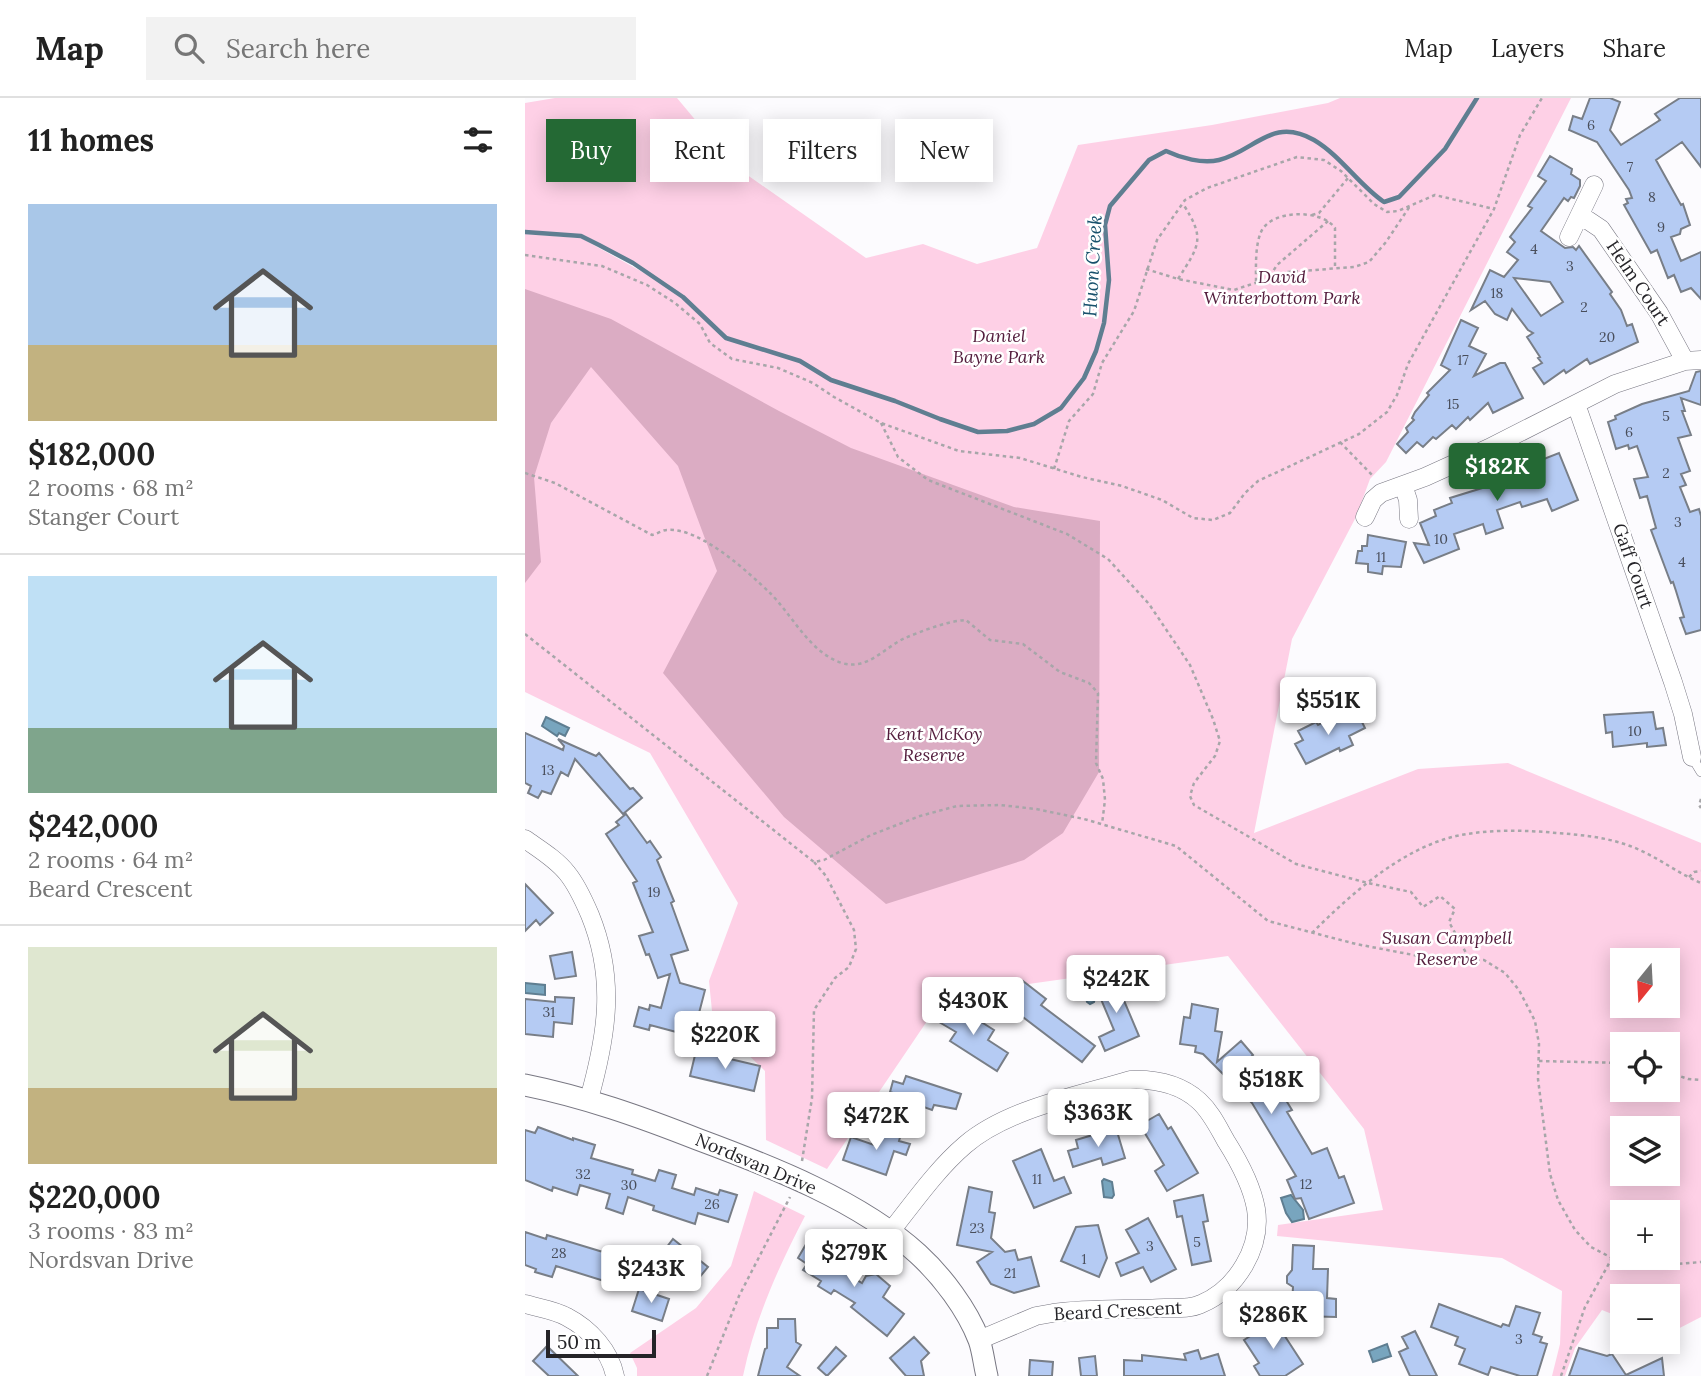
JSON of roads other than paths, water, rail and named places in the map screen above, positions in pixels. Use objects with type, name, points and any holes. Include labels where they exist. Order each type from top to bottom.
[{"type":"street","points":[[1569,237],[1594,185]]},
{"type":"street","name":"Helm Court","points":[[1580,215],[1601,229],[1693,361]]},
{"type":"street","points":[[1365,517],[1373,500],[1395,488],[1489,448],[1615,384],[1693,361]]},
{"type":"street","name":"Gaff Court","points":[[1576,404],[1694,729],[1697,764]]},
{"type":"street","points":[[1395,488],[1408,500],[1409,519]]},
{"type":"street","points":[[525,839],[566,872],[583,898],[605,958],[605,1029],[589,1100]]},
{"type":"street","name":"Beard Crescent","points":[[891,1231],[926,1187],[965,1145],[1017,1115],[1130,1080],[1148,1079],[1183,1090],[1209,1111],[1233,1153],[1256,1208],[1254,1241],[1247,1262],[1235,1280],[1214,1297],[1191,1307],[1053,1313],[1036,1316],[979,1340]]},
{"type":"street","name":"Nordsvan Drive","points":[[525,1085],[589,1100],[748,1158],[799,1180],[891,1231],[919,1255],[943,1281],[962,1309],[979,1340],[987,1376]]},
{"type":"street","points":[[525,1304],[566,1316],[583,1328],[608,1356],[615,1376]]},
{"type":"water","points":[[546,717],[569,728],[565,736],[559,733],[557,736],[542,726]]},
{"type":"water","points":[[525,983],[545,985],[545,995],[525,993]]},
{"type":"water","points":[[1082,984],[1087,984],[1092,989],[1094,1002],[1087,1002],[1081,991]]},
{"type":"water","points":[[1104,1179],[1112,1182],[1112,1198],[1104,1197]]},
{"type":"water","points":[[1291,1195],[1303,1210],[1304,1219],[1292,1222],[1286,1213],[1281,1198]]},
{"type":"water","points":[[1387,1344],[1391,1356],[1373,1362],[1369,1351]]},
{"type":"waterway","name":"Huon Creek","points":[[525,232],[581,236],[599,245],[633,263],[683,297],[726,338],[800,361],[831,380],[978,432],[1007,431],[1034,424],[1061,408],[1084,378],[1104,323],[1109,280],[1105,225],[1110,206],[1149,160],[1166,151],[1192,160],[1219,160],[1275,133],[1299,134],[1324,147],[1384,202],[1399,197],[1445,149],[1477,98]]},
{"type":"park label","name":"David Winterbottom Park","points":[[1282,287]]},
{"type":"park label","name":"Daniel Bayne Park","points":[[999,346]]},
{"type":"park label","name":"Kent McKoy Reserve","points":[[934,744]]},
{"type":"park label","name":"Susan Campbell Reserve","points":[[1447,948]]}]
